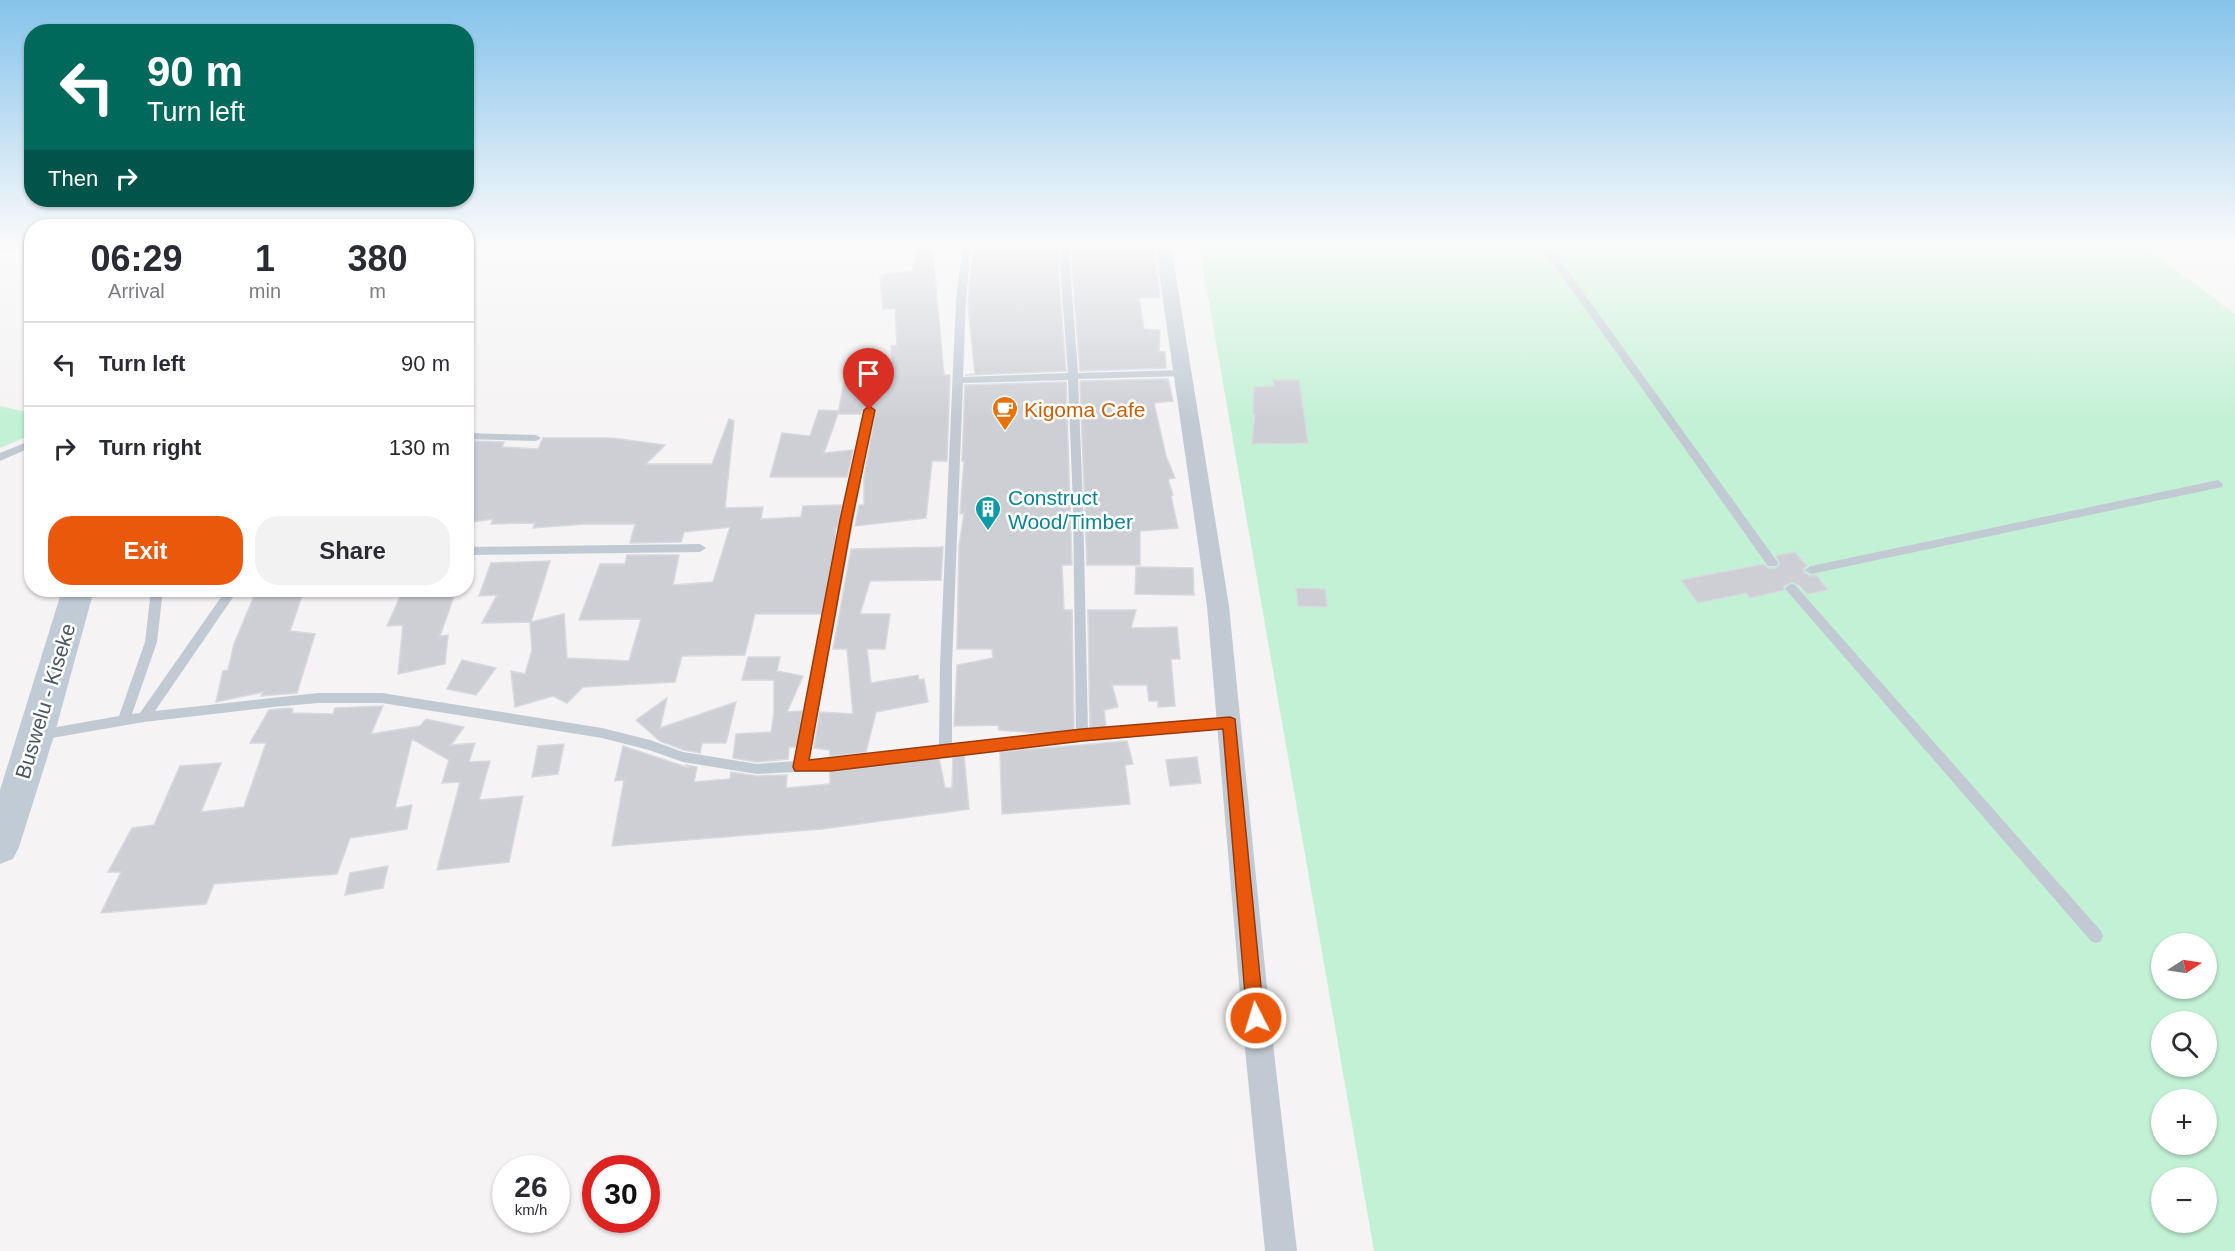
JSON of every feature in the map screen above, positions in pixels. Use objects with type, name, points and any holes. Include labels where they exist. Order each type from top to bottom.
[{"type":"main road","name":"Buswelu - Kiseke","points":[[0,847],[36,736],[76,597]]},
{"type":"street","points":[[1173,303],[1218,606],[1256,1018],[1281,1251]]},
{"type":"lane","points":[[946,750],[946,666],[961,303]]},
{"type":"lane","points":[[1067,303],[1073,375],[1078,504],[1082,735]]},
{"type":"lane","points":[[1586,303],[1772,563]]},
{"type":"lane","points":[[958,380],[1184,373]]},
{"type":"lane","points":[[801,767],[846,520],[869,410]]},
{"type":"lane","points":[[474,436],[536,438]]},
{"type":"lane","points":[[0,457],[24,446]]},
{"type":"lane","points":[[1811,570],[2218,484]]},
{"type":"lane","points":[[474,551],[700,548]]},
{"type":"lane","points":[[1791,588],[2096,936]]},
{"type":"lane","points":[[124,720],[151,642],[156,597]]},
{"type":"lane","points":[[144,717],[227,597]]},
{"type":"lane","points":[[36,736],[144,717],[318,698],[382,698],[602,733],[650,745],[682,757],[757,769],[831,765],[1082,735],[1230,723]]},
{"type":"green space","points":[[1209,303],[2221,303],[2235,314],[2235,1251],[1374,1251]]},
{"type":"green space","points":[[0,406],[24,411],[24,438],[0,448]]},
{"type":"building","points":[[883,303],[937,303],[944,375],[950,375],[947,461],[932,461],[926,518],[855,526],[859,505],[864,505],[864,477],[876,410],[868,405],[863,408],[861,414],[838,414],[845,377],[852,372],[882,387],[883,377],[887,377],[888,360],[892,360],[891,346],[897,345],[895,308],[883,309]]},
{"type":"building","points":[[968,303],[1061,303],[1066,371],[965,375],[975,374]]},
{"type":"building","points":[[1075,303],[1140,303],[1144,329],[1160,330],[1159,352],[1165,352],[1166,368],[1080,371]]},
{"type":"building","points":[[1168,379],[1173,401],[1154,403],[1166,456],[1175,478],[1168,479],[1178,528],[1140,531],[1140,565],[1087,565],[1080,381]]},
{"type":"building","points":[[1273,380],[1299,380],[1308,443],[1252,444],[1255,414],[1253,413],[1254,387],[1274,386]]},
{"type":"building","points":[[1066,382],[1072,565],[1062,565],[1064,610],[1072,610],[1074,730],[1038,733],[999,730],[998,725],[954,726],[957,665],[993,658],[992,649],[957,649],[959,546],[964,513],[960,514],[964,461],[962,461],[965,385]]},
{"type":"building","points":[[819,410],[839,411],[824,453],[853,450],[847,477],[770,477],[782,433],[810,436]]},
{"type":"building","points":[[729,419],[734,421],[725,508],[763,507],[761,519],[801,517],[803,506],[842,505],[838,528],[835,528],[836,538],[822,614],[755,614],[745,655],[682,656],[675,682],[583,687],[567,703],[553,696],[515,707],[511,671],[525,674],[532,650],[530,622],[482,623],[497,595],[479,596],[491,563],[550,561],[531,622],[564,614],[567,658],[629,661],[641,619],[579,620],[600,564],[625,564],[627,555],[679,555],[673,585],[713,582],[730,527],[684,532],[681,542],[630,543],[635,524],[585,524],[533,528],[535,523],[491,524],[493,519],[474,522],[474,441],[504,442],[502,447],[538,449],[543,438],[612,438],[665,445],[646,464],[712,464]]},
{"type":"building","points":[[943,547],[941,580],[870,581],[860,614],[890,614],[885,649],[867,649],[871,683],[918,675],[919,680],[924,679],[928,702],[876,712],[866,752],[830,756],[830,750],[814,748],[820,712],[853,714],[847,649],[833,649],[851,549]]},
{"type":"building","points":[[1795,552],[1807,566],[1803,569],[1804,572],[1810,576],[1816,575],[1828,590],[1807,594],[1800,586],[1792,582],[1784,586],[1784,590],[1750,598],[1746,593],[1698,603],[1681,580],[1764,564],[1768,568],[1776,568],[1780,564],[1776,556]]},
{"type":"building","name":"Construct Wood/Timber","points":[[1136,567],[1193,568],[1194,595],[1135,594]]},
{"type":"building","points":[[1296,588],[1325,589],[1327,607],[1298,606]]},
{"type":"building","points":[[254,597],[302,597],[290,631],[315,634],[297,693],[261,696],[263,692],[216,702],[223,671],[228,670],[234,644]]},
{"type":"building","points":[[400,597],[454,597],[440,636],[448,635],[445,664],[398,674],[403,625],[387,626]]},
{"type":"building","points":[[1088,610],[1136,610],[1131,628],[1177,627],[1180,659],[1171,659],[1175,706],[1158,707],[1158,701],[1149,701],[1147,685],[1112,685],[1118,707],[1104,710],[1106,727],[1090,729]]},
{"type":"building","points":[[748,657],[780,657],[777,671],[803,676],[787,712],[803,711],[796,747],[789,747],[788,759],[757,762],[733,758],[736,734],[771,732],[774,713],[774,680],[742,680]]},
{"type":"building","points":[[462,660],[496,668],[476,695],[447,689]]},
{"type":"building","points":[[667,698],[660,728],[736,702],[726,743],[702,743],[700,753],[660,741],[636,720]]},
{"type":"building","points":[[383,706],[371,734],[420,726],[426,719],[464,727],[451,745],[475,743],[469,762],[490,761],[479,800],[523,796],[509,862],[437,870],[460,782],[442,783],[449,760],[412,739],[395,808],[412,805],[407,829],[350,838],[337,874],[214,884],[206,904],[101,913],[121,872],[108,872],[132,828],[154,825],[180,766],[221,763],[201,812],[244,807],[266,743],[250,743],[269,710],[289,708],[293,709],[292,713],[333,714],[335,708]]},
{"type":"building","points":[[1127,741],[1133,764],[1125,765],[1130,804],[1002,814],[1000,752]]},
{"type":"building","points":[[564,744],[558,774],[532,777],[538,746]]},
{"type":"building","points":[[623,746],[689,768],[686,765],[697,767],[694,782],[730,779],[731,772],[757,776],[787,775],[786,788],[830,784],[830,772],[939,758],[945,788],[952,788],[953,757],[964,755],[969,809],[822,829],[612,846],[624,780],[615,781]]},
{"type":"building","points":[[1197,757],[1201,783],[1170,786],[1166,760]]},
{"type":"building","points":[[388,866],[383,888],[345,895],[350,873]]},
{"type":"place","name":"Kigoma Cafe","points":[[1005,432]]},
{"type":"place","name":"Construct Wood/Timber","points":[[988,532]]},
{"type":"route","points":[[869,410],[846,520],[801,767],[1082,735],[1230,723],[1256,1018]]}]
